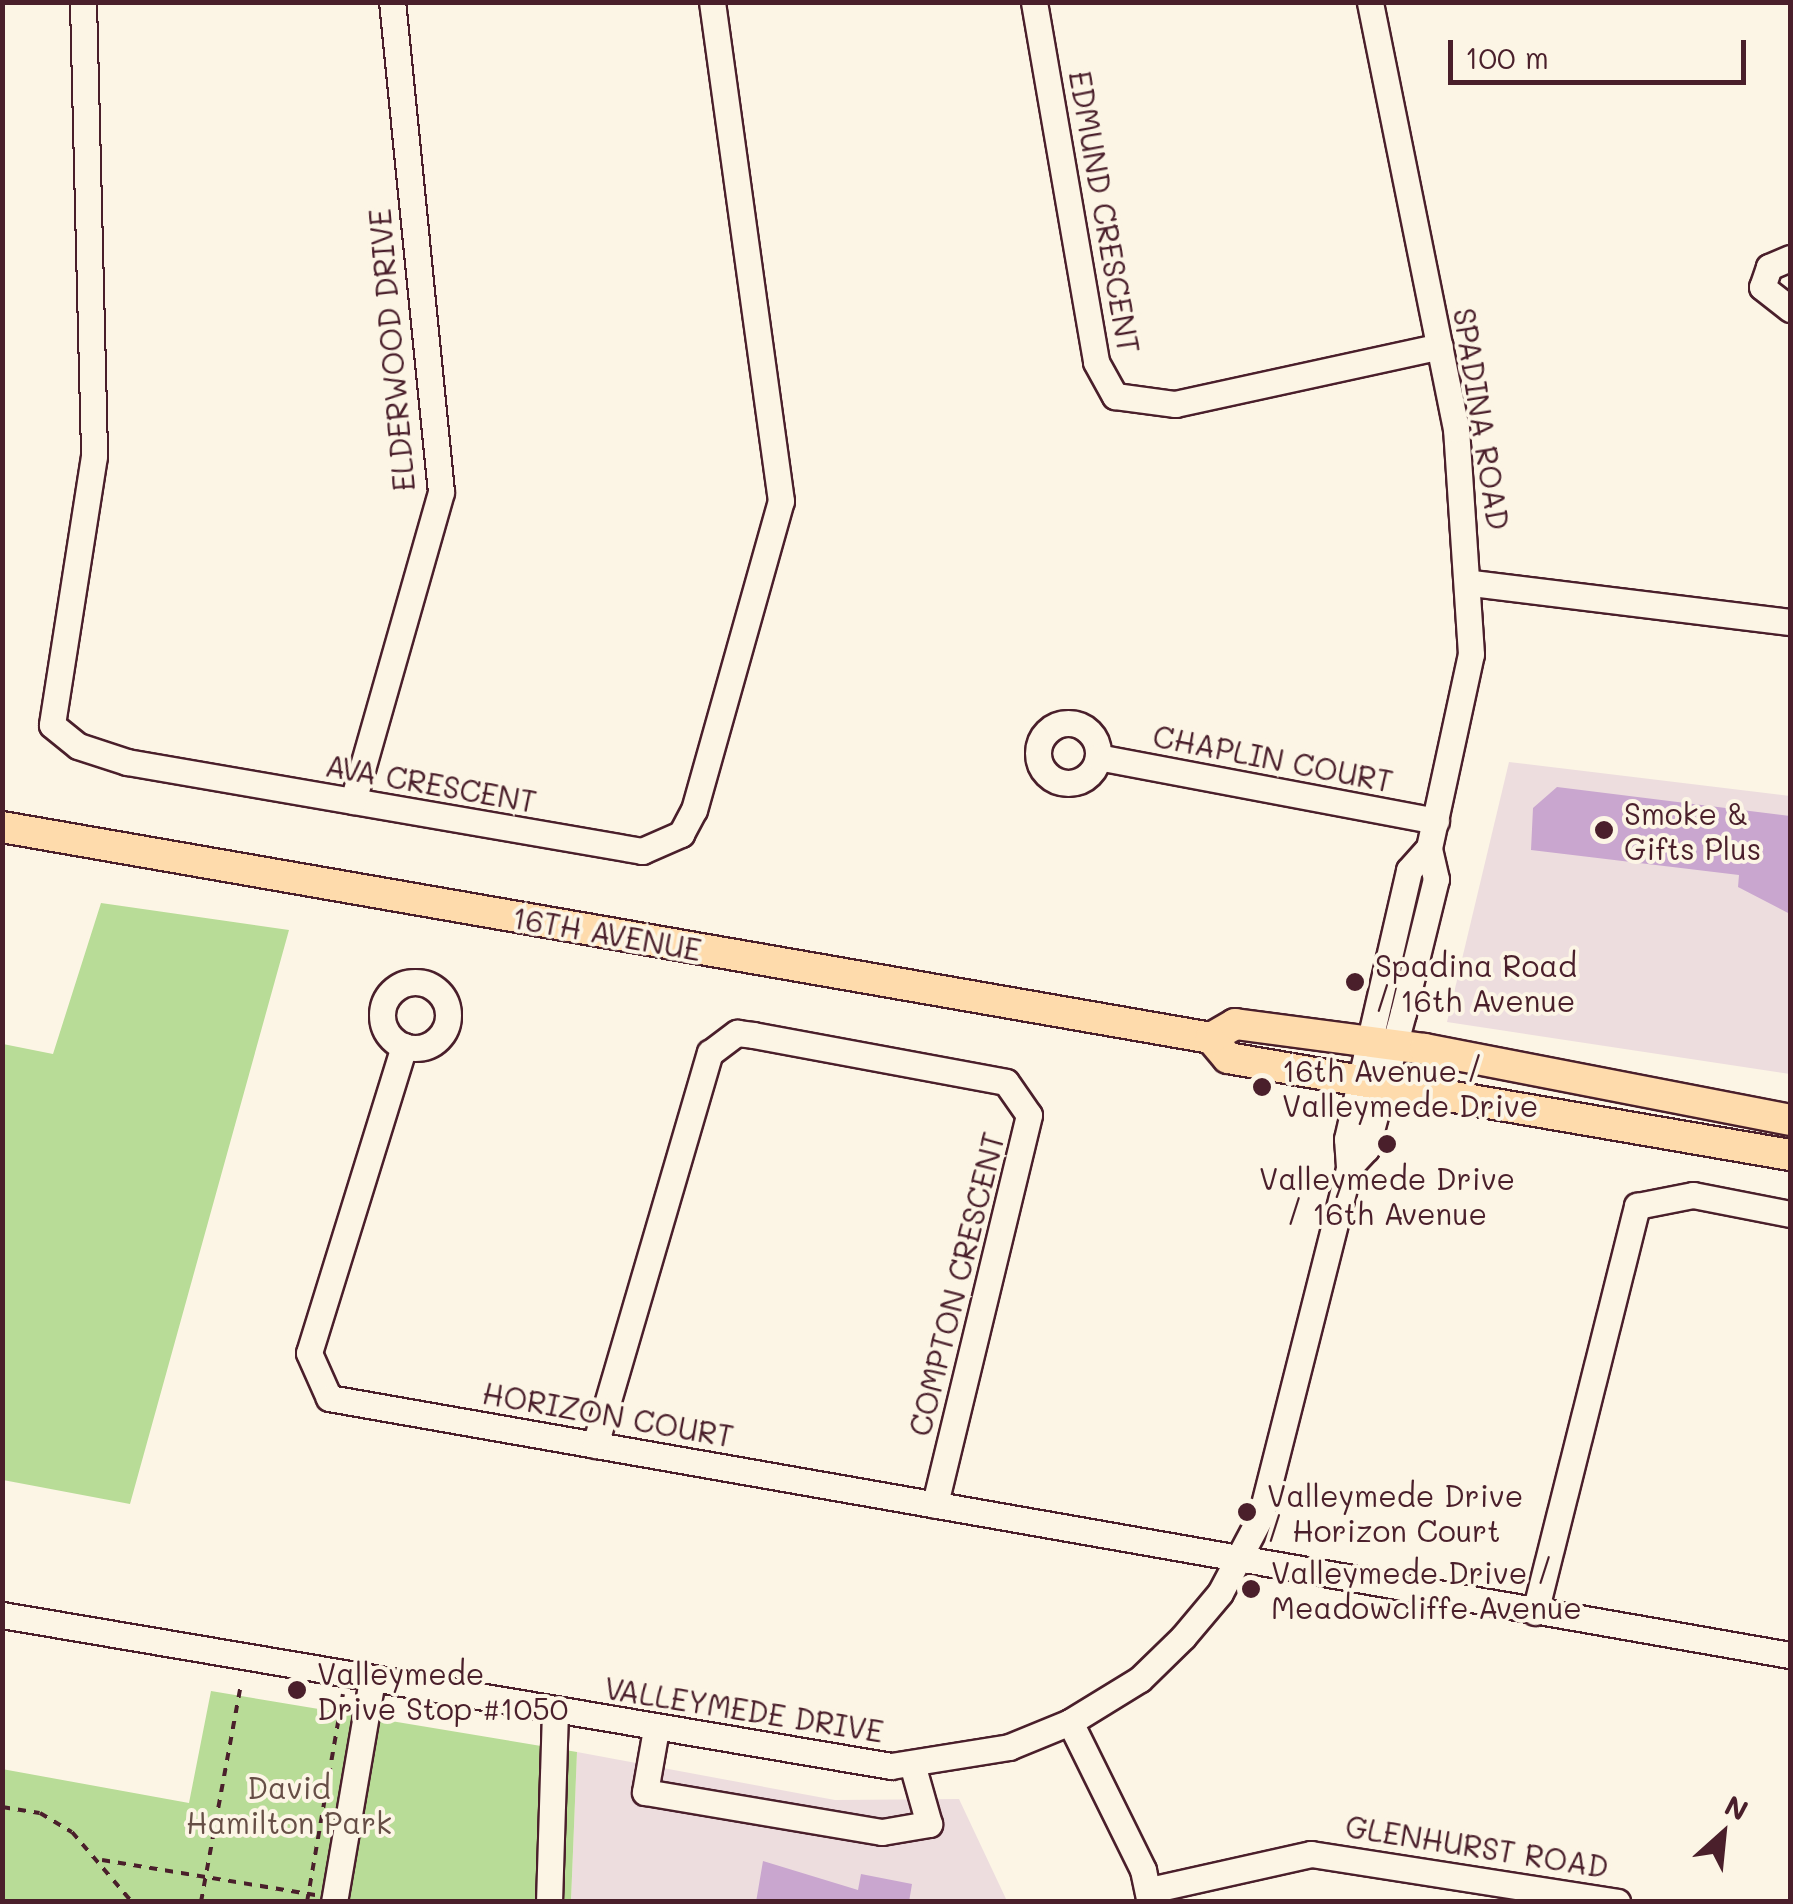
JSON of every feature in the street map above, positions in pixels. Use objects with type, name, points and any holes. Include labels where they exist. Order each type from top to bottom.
[{"type":"main road","name":"16TH AVENUE","points":[[2,827],[1211,1038],[1228,1058],[1790,1155]]},
{"type":"main road","name":"16TH AVENUE","points":[[1211,1038],[1235,1024],[1382,1044],[1790,1120]]},
{"type":"street","name":"AVA CRESCENT","points":[[83,2],[94,456],[52,725],[78,746],[127,762],[642,850],[681,834],[694,810],[781,488],[712,2]]},
{"type":"street","name":"ELDERWOOD DRIVE","points":[[354,801],[440,492],[392,2]]},
{"type":"street","name":"EDMUND CRESCENT","points":[[1034,2],[1096,362],[1115,396],[1175,404],[1440,346]]},
{"type":"street","name":"SPADINA ROAD","points":[[1370,2],[1440,346],[1472,583],[1472,654],[1429,848],[1436,880],[1372,1085]]},
{"type":"street","points":[[1790,258],[1769,267],[1762,287],[1790,309]]},
{"type":"street","points":[[1472,583],[1790,622]]},
{"type":"street","name":"CHAPLIN COURT","points":[[1098,757],[1436,821]]},
{"type":"street","name":"COMPTON CRESCENT","points":[[595,1445],[710,1053],[737,1033],[753,1035],[1006,1082],[1029,1115],[936,1505]]},
{"type":"street","name":"HORIZON COURT","points":[[404,1046],[310,1370],[330,1398],[1244,1555],[1535,1612],[1790,1655]]},
{"type":"street","name":"VALLEYMEDE DRIVE","points":[[2,1615],[858,1764],[912,1764],[1009,1747],[1070,1722],[1140,1679],[1244,1555],[1349,1168],[1366,1149],[1372,1085]]},
{"type":"street","points":[[1535,1612],[1637,1206],[1693,1195],[1790,1214]]},
{"type":"street","points":[[334,1899],[359,1676]]},
{"type":"street","points":[[549,1902],[555,1711]]},
{"type":"street","points":[[1070,1722],[1150,1896]]},
{"type":"street","points":[[656,1729],[645,1792],[882,1832],[929,1824],[912,1764]]},
{"type":"street","name":"GLENHURST ROAD","points":[[1150,1896],[1311,1854],[1618,1902]]},
{"type":"path","points":[[307,1898],[359,1676]]},
{"type":"path","points":[[201,1902],[240,1689]]},
{"type":"path","points":[[2,1807],[40,1813],[102,1860],[132,1902]]},
{"type":"path","points":[[102,1860],[307,1898],[334,1899]]},
{"type":"shaded area","points":[[1509,762],[1790,796],[1790,1074],[1447,1022]]},
{"type":"shaded area","points":[[577,1752],[835,1800],[959,1799],[1007,1901],[571,1902]]},
{"type":"green space","points":[[101,903],[289,930],[130,1504],[3,1480],[3,1044],[53,1054]]},
{"type":"green space","name":"David Hamilton Park","points":[[211,1691],[577,1752],[571,1901],[3,1901],[2,1769],[189,1803]]},
{"type":"building","points":[[1557,787],[1790,816],[1790,914],[1738,887],[1739,875],[1531,850],[1533,808]]},
{"type":"building","points":[[763,1861],[858,1890],[861,1874],[912,1884],[909,1902],[756,1902]]},
{"type":"place","name":"Smoke & Gifts Plus","points":[[1604,830]]},
{"type":"place","name":"Spadina Road / 16th Avenue","points":[[1355,982]]},
{"type":"place","name":"16th Avenue / Valleymede Drive","points":[[1262,1087]]},
{"type":"place","name":"Valleymede Drive / 16th Avenue","points":[[1387,1144]]},
{"type":"place","name":"Valleymede Drive / Horizon Court","points":[[1247,1512]]},
{"type":"place","name":"Valleymede Drive / Meadowcliffe Avenue","points":[[1251,1589]]},
{"type":"place","name":"Valleymede Drive Stop #1050","points":[[297,1690]]}]
